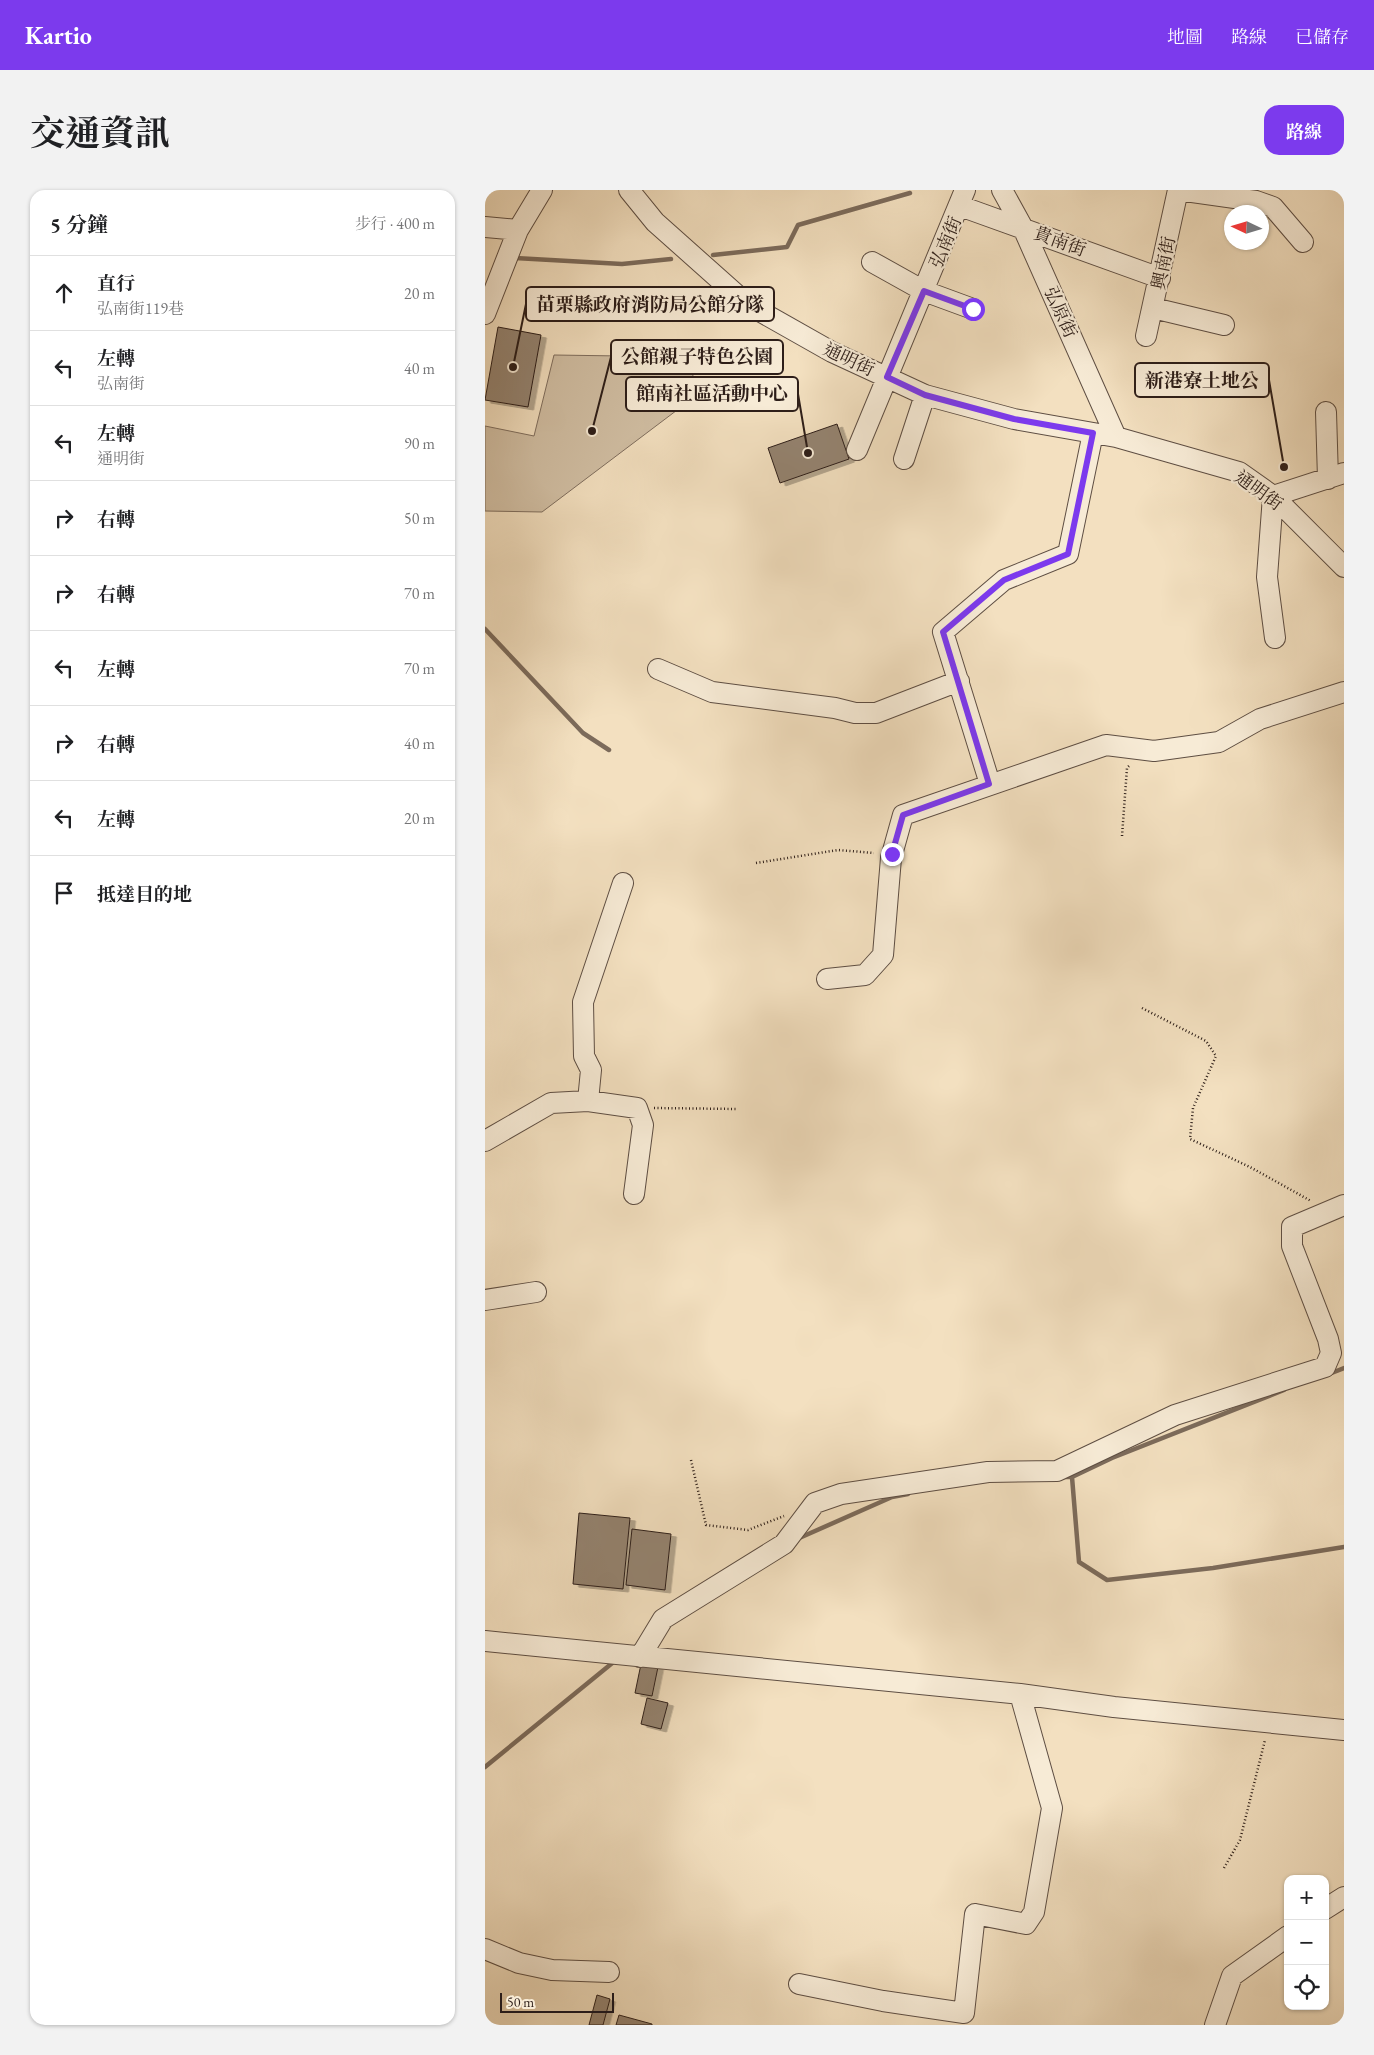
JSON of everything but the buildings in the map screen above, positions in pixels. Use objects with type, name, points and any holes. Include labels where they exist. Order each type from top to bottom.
[{"type":"street","points":[[485,314],[518,230],[542,190]]},
{"type":"street","name":"通明街","points":[[629,190],[661,228],[747,304],[832,352],[925,395],[1014,419],[1115,437],[1239,472],[1273,496],[1344,567]]},
{"type":"street","name":"弘原街","points":[[1003,190],[1023,228],[1115,437]]},
{"type":"street","points":[[1178,190],[1256,201],[1273,208],[1303,242]]},
{"type":"street","name":"興南街","points":[[1146,336],[1178,190]]},
{"type":"street","name":"弘南街","points":[[857,450],[962,198]]},
{"type":"street","name":"貴南街","points":[[962,198],[1023,228],[1160,278]]},
{"type":"street","points":[[485,226],[518,230]]},
{"type":"street","points":[[871,262],[924,291],[973,309]]},
{"type":"street","points":[[1153,308],[1224,325]]},
{"type":"street","points":[[905,459],[925,395]]},
{"type":"street","points":[[1275,638],[1267,577],[1273,496],[1336,476],[1326,412]]},
{"type":"street","points":[[989,784],[943,632],[1004,580],[1068,554],[1093,433]]},
{"type":"street","points":[[658,669],[712,692],[835,708],[855,713],[876,713],[959,681]]},
{"type":"street","points":[[827,980],[865,975],[883,955],[892,854],[903,815],[1106,745],[1150,751],[1219,742],[1260,720],[1344,692]]},
{"type":"street","points":[[589,1101],[591,1070],[584,1056],[583,1002],[623,883]]},
{"type":"street","points":[[485,1141],[551,1103],[589,1101],[637,1108],[643,1125],[634,1194]]},
{"type":"street","points":[[640,1657],[663,1618],[784,1544],[815,1503],[841,1494],[988,1472],[1057,1471],[1175,1415],[1325,1366],[1331,1353],[1328,1339],[1292,1246],[1292,1227],[1337,1208]]},
{"type":"street","points":[[485,1300],[536,1292]]},
{"type":"street","points":[[485,1640],[608,1654],[1020,1694],[1114,1707],[1344,1730]]},
{"type":"street","points":[[799,1984],[883,2001],[964,2013],[975,1914],[1026,1924],[1034,1912],[1052,1808],[1020,1694]]},
{"type":"street","points":[[1329,1906],[1344,1897]]},
{"type":"street","points":[[1215,2025],[1232,1976],[1284,1939]]},
{"type":"street","points":[[485,1949],[519,1963],[551,1970],[609,1972]]},
{"type":"path","points":[[1122,836],[1127,768],[1150,751]]},
{"type":"path","points":[[756,863],[837,850],[892,854]]},
{"type":"path","points":[[1142,1008],[1206,1041],[1216,1056],[1193,1108],[1190,1138],[1337,1208]]},
{"type":"path","points":[[637,1108],[737,1109]]},
{"type":"path","points":[[691,1460],[706,1525],[748,1530],[790,1513]]},
{"type":"path","points":[[1224,1868],[1240,1840],[1269,1721]]},
{"type":"shaded area","points":[[554,355],[689,357],[697,395],[542,512],[485,511],[485,426],[534,436]]},
{"type":"waterway","points":[[713,255],[787,247],[798,225],[910,193]]},
{"type":"waterway","points":[[515,258],[622,264],[671,259]]},
{"type":"waterway","points":[[485,629],[583,733],[609,750]]},
{"type":"waterway","points":[[1329,1374],[1344,1368]]},
{"type":"waterway","points":[[1064,1477],[1072,1477],[1112,1458],[1284,1390]]},
{"type":"waterway","points":[[1072,1477],[1079,1562],[1107,1580],[1213,1568],[1344,1547]]},
{"type":"waterway","points":[[797,1539],[892,1497],[908,1494]]},
{"type":"waterway","points":[[485,1767],[616,1660]]},
{"type":"place","name":"苗栗縣政府消防局公館分隊","points":[[513,367]]},
{"type":"place","name":"公館親子特色公園","points":[[592,431]]},
{"type":"place","name":"館南社區活動中心","points":[[808,453]]},
{"type":"place","name":"新港寮土地公","points":[[1284,467]]},
{"type":"route","points":[[892,854],[903,815],[989,784],[943,632],[1004,580],[1068,554],[1093,433],[1014,419],[925,395],[887,377],[924,291],[973,309]]}]
